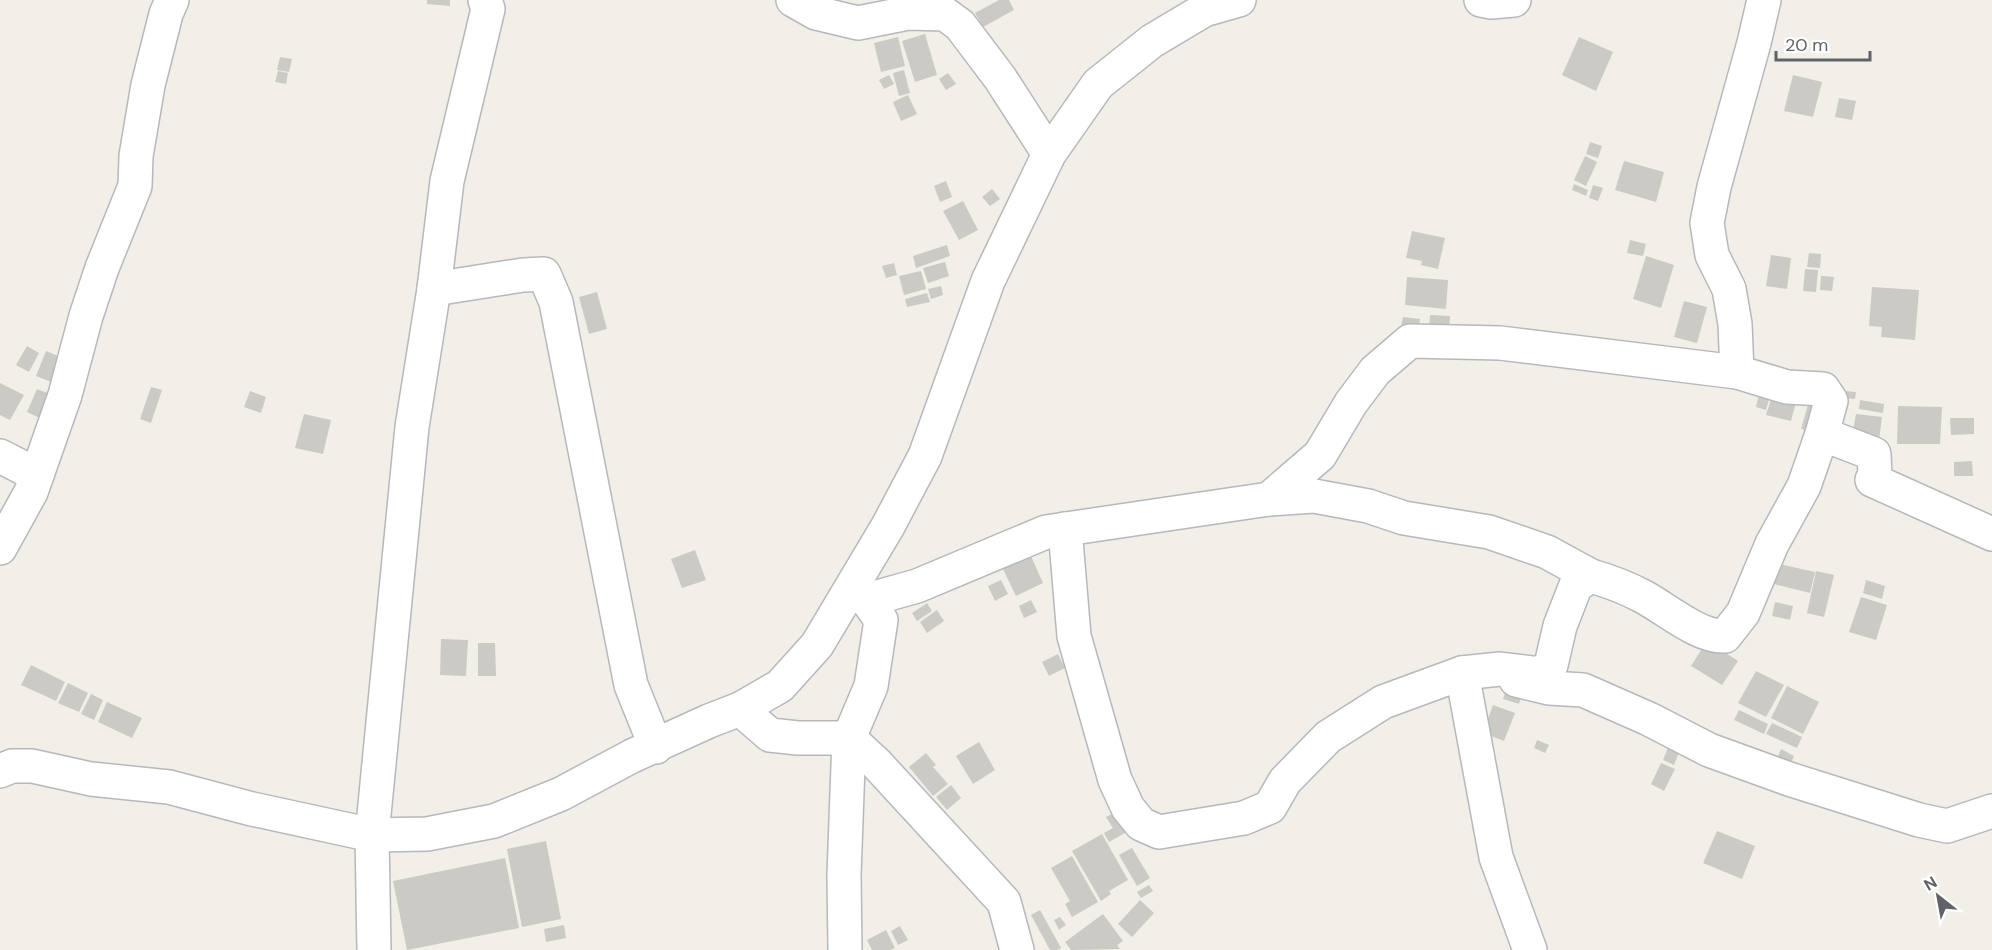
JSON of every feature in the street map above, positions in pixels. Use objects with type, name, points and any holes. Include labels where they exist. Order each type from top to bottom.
[{"type":"street","points":[[0,548],[31,492],[65,395],[86,316],[102,268],[135,186],[136,156],[148,85],[166,14],[172,0]]},
{"type":"street","points":[[374,950],[372,835],[412,427],[434,289],[447,181],[488,9],[485,0]]},
{"type":"street","points":[[793,0],[816,13],[858,23],[905,7],[945,14],[960,26],[1000,78],[1049,154]]},
{"type":"street","points":[[4,765],[32,766],[91,779],[169,788],[372,835],[427,834],[494,821],[561,794],[632,756],[740,709],[780,686],[858,596],[888,526],[925,456],[988,281],[1049,154],[1098,84],[1152,40],[1204,10],[1239,0]]},
{"type":"street","points":[[1480,0],[1491,2],[1514,0]]},
{"type":"street","points":[[1737,372],[1735,324],[1729,290],[1712,255],[1707,223],[1713,187],[1764,0]]},
{"type":"street","points":[[434,289],[523,275],[544,274],[556,302],[631,685],[656,747]]},
{"type":"street","points":[[858,596],[917,586],[1046,532],[1269,499],[1314,496],[1368,506],[1404,518],[1489,532],[1547,552],[1591,576],[1610,581],[1644,597],[1699,629],[1725,636],[1743,613],[1772,544],[1804,486],[1831,401],[1823,389],[1787,387],[1737,372],[1500,342],[1410,341],[1375,371],[1351,403],[1320,455],[1269,499]]},
{"type":"street","points":[[1822,434],[1874,454],[1875,476],[1872,480],[1992,534]]},
{"type":"street","points":[[0,456],[37,475]]},
{"type":"street","points":[[1065,529],[1074,636],[1115,780],[1128,808],[1142,825],[1159,831],[1244,818],[1270,807],[1285,781],[1328,737],[1383,702],[1475,672],[1500,669],[1540,674],[1551,665],[1560,626],[1576,585],[1591,576]]},
{"type":"street","points":[[845,950],[844,874],[849,738],[872,686],[881,620],[858,596]]},
{"type":"street","points":[[1475,672],[1549,688],[1583,690],[1649,719],[1709,750],[1789,779],[1919,820],[1947,826],[1992,811]]},
{"type":"street","points":[[1475,672],[1496,857],[1530,950]]},
{"type":"street","points":[[740,709],[770,735],[798,738],[849,738],[884,771],[1004,902],[1017,950]]},
{"type":"building","points":[[427,0],[450,0],[450,6],[427,4]]},
{"type":"building","points":[[999,0],[1009,0],[1014,10],[983,27],[975,13]]},
{"type":"building","points":[[925,34],[937,75],[915,82],[902,41]]},
{"type":"building","points":[[898,37],[905,66],[881,72],[874,43]]},
{"type":"building","points":[[1579,37],[1613,52],[1596,91],[1562,75]]},
{"type":"building","points":[[280,57],[292,59],[289,72],[277,70]]},
{"type":"building","points":[[904,70],[910,93],[899,96],[893,73]]},
{"type":"building","points":[[278,71],[288,73],[286,84],[275,82]]},
{"type":"building","points":[[948,73],[956,84],[946,90],[939,79]]},
{"type":"building","points":[[889,75],[894,84],[884,89],[879,80]]},
{"type":"building","points":[[1793,75],[1822,82],[1813,117],[1784,111]]},
{"type":"building","points":[[908,95],[917,114],[901,121],[893,102]]},
{"type":"building","points":[[1839,98],[1856,101],[1852,120],[1835,117]]},
{"type":"building","points":[[1590,142],[1602,146],[1598,158],[1586,154]]},
{"type":"building","points":[[1585,156],[1597,162],[1586,186],[1574,180]]},
{"type":"building","points":[[1624,161],[1664,172],[1656,202],[1615,190]]},
{"type":"building","points":[[946,181],[952,197],[940,202],[934,186]]},
{"type":"building","points":[[1574,184],[1588,190],[1586,196],[1572,190]]},
{"type":"building","points":[[1593,185],[1603,188],[1598,201],[1589,198]]},
{"type":"building","points":[[992,189],[1000,199],[990,206],[982,197]]},
{"type":"building","points":[[963,201],[978,230],[959,240],[943,211]]},
{"type":"building","points":[[1412,231],[1445,238],[1438,269],[1421,265],[1422,261],[1406,258]]},
{"type":"building","points":[[1630,240],[1646,244],[1643,256],[1627,253]]},
{"type":"building","points":[[947,245],[950,256],[916,268],[913,256]]},
{"type":"building","points":[[1809,253],[1821,254],[1820,268],[1807,267]]},
{"type":"building","points":[[1771,255],[1791,258],[1787,289],[1766,286]]},
{"type":"building","points":[[1646,256],[1674,265],[1661,308],[1633,299]]},
{"type":"building","points":[[945,262],[949,276],[928,283],[923,268]]},
{"type":"building","points":[[894,263],[897,275],[886,278],[882,266]]},
{"type":"building","points":[[1805,269],[1818,270],[1816,292],[1803,291]]},
{"type":"building","points":[[921,271],[926,289],[904,295],[899,276]]},
{"type":"building","points":[[1821,276],[1834,277],[1832,291],[1820,290]]},
{"type":"building","points":[[1407,277],[1448,280],[1446,309],[1405,305]]},
{"type":"building","points":[[941,286],[943,295],[931,299],[928,289]]},
{"type":"building","points":[[1872,287],[1919,290],[1915,340],[1881,337],[1882,327],[1869,326]]},
{"type":"building","points":[[597,292],[607,329],[589,334],[579,297]]},
{"type":"building","points":[[927,293],[930,302],[907,307],[905,299]]},
{"type":"building","points":[[1684,301],[1707,307],[1697,343],[1674,337]]},
{"type":"building","points":[[1430,315],[1450,316],[1449,332],[1429,330]]},
{"type":"building","points":[[1403,317],[1420,319],[1419,329],[1401,326]]},
{"type":"building","points":[[27,346],[39,353],[29,372],[16,365]]},
{"type":"building","points":[[46,351],[63,358],[51,382],[36,376]]},
{"type":"building","points":[[0,383],[24,395],[10,420],[0,415]]},
{"type":"building","points":[[151,387],[162,390],[151,423],[140,419]]},
{"type":"building","points":[[37,389],[55,396],[44,420],[27,412]]},
{"type":"building","points":[[250,391],[266,397],[261,413],[244,407]]},
{"type":"building","points":[[1846,391],[1856,392],[1855,399],[1845,398]]},
{"type":"building","points":[[1759,394],[1770,396],[1766,410],[1756,407]]},
{"type":"building","points":[[1772,396],[1796,402],[1791,421],[1766,415]]},
{"type":"building","points":[[1860,400],[1884,404],[1883,413],[1859,409]]},
{"type":"building","points":[[1809,401],[1825,405],[1817,433],[1801,429]]},
{"type":"building","points":[[1898,406],[1942,407],[1940,444],[1897,444]]},
{"type":"building","points":[[304,414],[331,420],[323,454],[295,448]]},
{"type":"building","points":[[1856,414],[1882,417],[1879,440],[1852,436]]},
{"type":"building","points":[[1950,418],[1974,418],[1974,434],[1951,435]]},
{"type":"building","points":[[1972,461],[1973,476],[1954,476],[1954,462]]},
{"type":"building","points":[[695,550],[706,580],[682,588],[671,559]]},
{"type":"building","points":[[1030,554],[1043,583],[1016,596],[1002,567]]},
{"type":"building","points":[[1775,563],[1815,572],[1810,593],[1770,583]]},
{"type":"building","points":[[1816,571],[1834,575],[1824,617],[1807,613]]},
{"type":"building","points":[[1001,580],[1008,594],[995,601],[988,586]]},
{"type":"building","points":[[1866,580],[1885,586],[1882,599],[1863,593]]},
{"type":"building","points":[[1861,597],[1887,605],[1876,640],[1849,632]]},
{"type":"building","points":[[1031,600],[1037,612],[1024,618],[1019,606]]},
{"type":"building","points":[[1775,602],[1793,606],[1790,620],[1772,616]]},
{"type":"building","points":[[927,603],[932,611],[917,621],[912,613]]},
{"type":"building","points":[[937,610],[944,621],[927,633],[920,622]]},
{"type":"building","points":[[441,639],[468,640],[466,676],[440,675]]},
{"type":"building","points":[[1707,641],[1738,661],[1722,685],[1691,666]]},
{"type":"building","points":[[478,643],[495,643],[496,676],[478,676]]},
{"type":"building","points":[[1058,654],[1065,668],[1049,676],[1042,662]]},
{"type":"building","points":[[31,665],[65,682],[56,701],[21,685]]},
{"type":"building","points":[[1756,671],[1784,685],[1766,717],[1738,703]]},
{"type":"building","points":[[68,683],[88,693],[79,712],[58,703]]},
{"type":"building","points":[[1787,686],[1819,702],[1803,734],[1771,718]]},
{"type":"building","points":[[1507,687],[1522,693],[1519,704],[1503,699]]},
{"type":"building","points":[[91,694],[103,700],[94,720],[81,714]]},
{"type":"building","points":[[107,702],[142,718],[132,738],[98,722]]},
{"type":"building","points":[[1493,705],[1515,713],[1504,741],[1483,733]]},
{"type":"building","points":[[1739,710],[1768,724],[1764,734],[1734,720]]},
{"type":"building","points":[[1772,723],[1802,737],[1797,748],[1766,734]]},
{"type":"building","points":[[1672,738],[1683,742],[1674,765],[1663,760]]},
{"type":"building","points":[[1537,740],[1549,745],[1545,753],[1534,748]]},
{"type":"building","points":[[979,742],[995,770],[973,784],[956,756]]},
{"type":"building","points":[[1781,749],[1794,756],[1786,775],[1773,769]]},
{"type":"building","points":[[926,753],[936,765],[933,767],[948,784],[933,796],[909,767]]},
{"type":"building","points":[[1661,763],[1675,769],[1664,791],[1651,784]]},
{"type":"building","points":[[951,785],[961,798],[947,810],[936,797]]},
{"type":"building","points":[[1121,809],[1132,829],[1109,842],[1104,833],[1113,828],[1106,817]]},
{"type":"building","points":[[1717,831],[1755,846],[1742,879],[1703,863]]},
{"type":"building","points":[[1102,834],[1128,880],[1109,891],[1111,894],[1101,901],[1072,851]]},
{"type":"building","points":[[546,841],[561,919],[522,927],[507,849]]},
{"type":"building","points":[[1132,848],[1150,878],[1137,886],[1119,855]]},
{"type":"building","points":[[1072,856],[1098,902],[1072,917],[1065,904],[1070,901],[1051,868]]},
{"type":"building","points":[[505,858],[519,928],[407,950],[393,881]]},
{"type":"building","points":[[1149,885],[1153,891],[1141,898],[1137,892]]},
{"type":"building","points":[[1140,900],[1154,913],[1132,937],[1118,924]]},
{"type":"building","points":[[1040,910],[1061,948],[1057,950],[1050,950],[1031,915]]},
{"type":"building","points":[[1103,914],[1123,941],[1117,945],[1120,949],[1071,950],[1065,942]]},
{"type":"building","points":[[1060,917],[1066,925],[1059,930],[1054,920]]},
{"type":"building","points":[[564,925],[566,938],[546,942],[544,929]]},
{"type":"building","points":[[900,926],[908,940],[898,945],[891,931]]},
{"type":"building","points":[[886,930],[895,948],[872,950],[867,940]]}]
